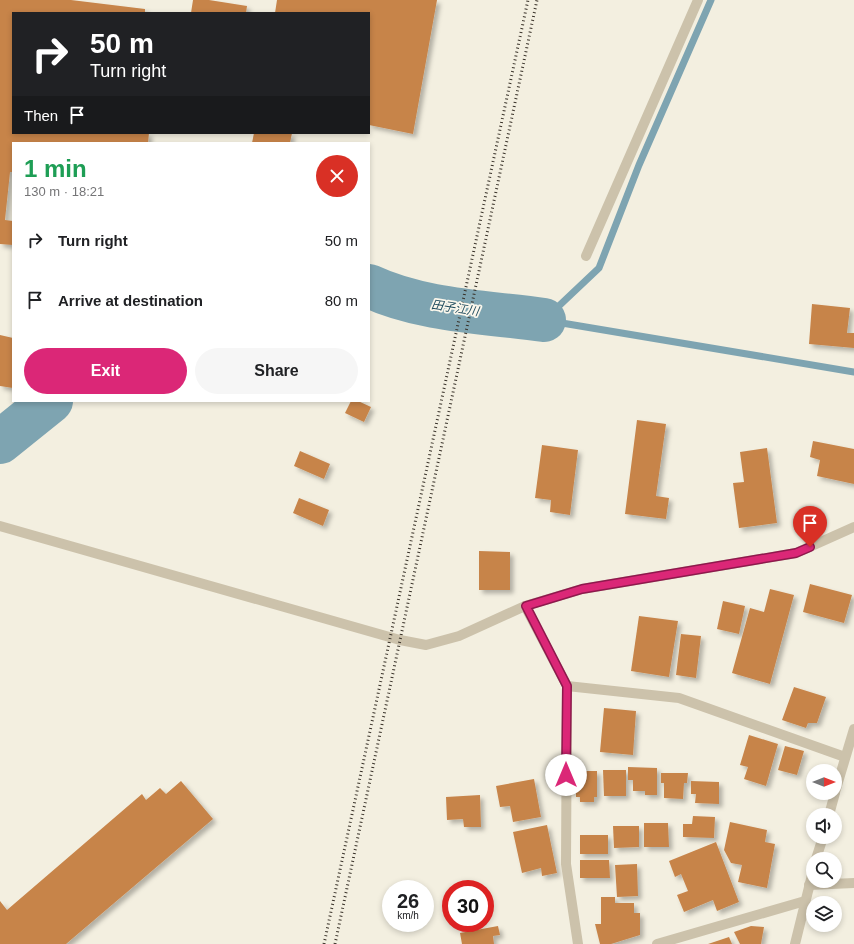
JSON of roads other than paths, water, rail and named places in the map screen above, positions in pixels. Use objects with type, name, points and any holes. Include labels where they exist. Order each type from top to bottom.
[{"type":"street","points":[[586,256],[698,0]]},
{"type":"street","points":[[0,526],[400,640],[426,645],[459,636],[526,606],[582,589],[796,553],[854,527]]},
{"type":"street","points":[[526,606],[567,686],[566,864],[578,944]]},
{"type":"street","points":[[567,686],[679,698],[845,757]]},
{"type":"street","points":[[842,768],[854,729]]},
{"type":"street","points":[[842,884],[854,883]]},
{"type":"street","points":[[657,944],[806,901]]},
{"type":"street","points":[[795,944],[806,901]]},
{"type":"waterway","points":[[544,320],[599,268],[639,165],[711,0]]},
{"type":"waterway","name":"田子江川","points":[[370,286],[411,301],[433,306],[544,320]]},
{"type":"waterway","points":[[544,320],[854,372]]},
{"type":"waterway","name":"田子江川","points":[[0,442],[50,402]]},
{"type":"railway","points":[[324,944],[528,0]]},
{"type":"railway","points":[[335,944],[537,0]]}]
